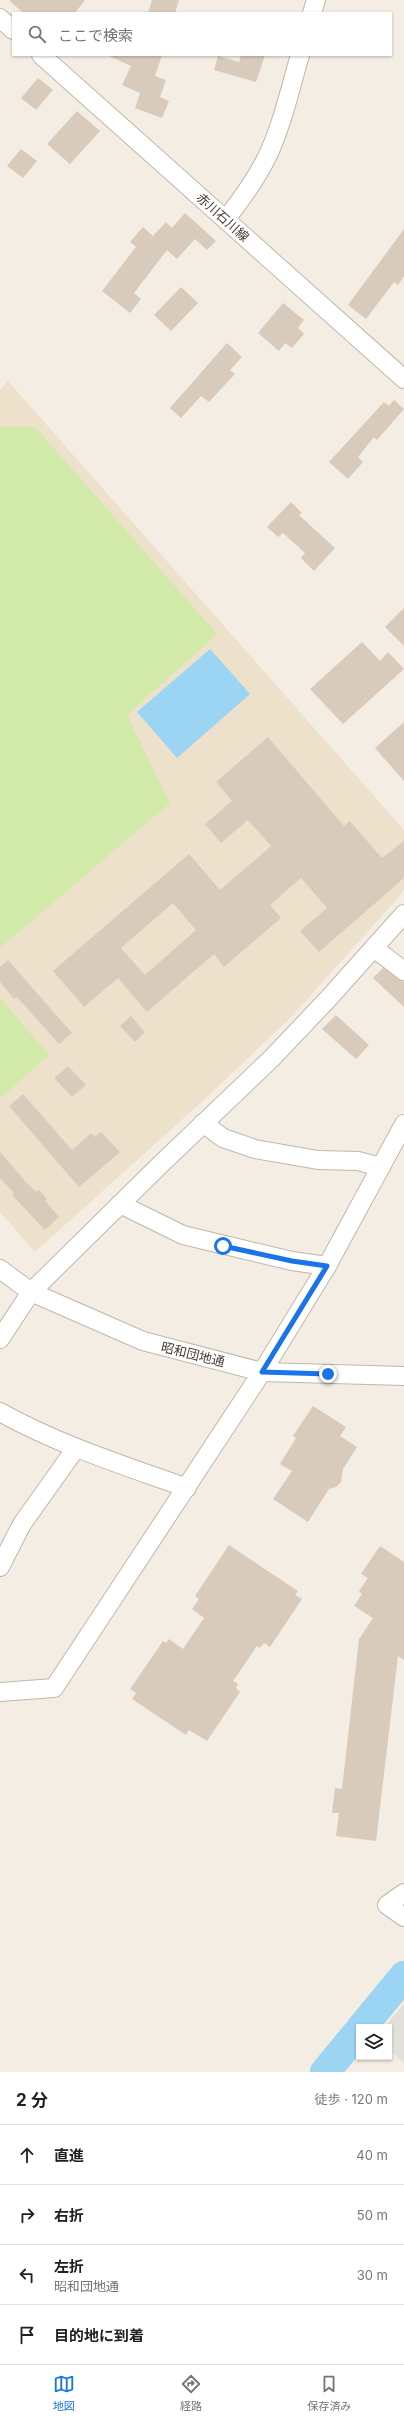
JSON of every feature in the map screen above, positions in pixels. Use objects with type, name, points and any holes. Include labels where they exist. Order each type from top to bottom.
[{"type":"street","points":[[312,12],[316,0]]},
{"type":"street","points":[[0,18],[12,29]]},
{"type":"street","name":"赤川石川線","points":[[42,56],[404,379]]},
{"type":"street","points":[[226,219],[249,187],[267,157],[278,127],[300,56]]},
{"type":"street","points":[[0,1339],[31,1292],[203,1123],[277,1053],[404,914]]},
{"type":"street","points":[[374,948],[404,971]]},
{"type":"street","points":[[203,1123],[223,1138],[255,1149],[318,1160],[358,1161],[381,1167]]},
{"type":"street","points":[[0,1692],[54,1688],[262,1372],[327,1266],[404,1124]]},
{"type":"street","points":[[120,1204],[182,1235],[292,1261],[327,1266]]},
{"type":"street","name":"昭和団地通","points":[[0,1269],[31,1292],[143,1341],[262,1372],[404,1376]]},
{"type":"street","points":[[0,1412],[26,1426],[76,1448],[187,1488]]},
{"type":"street","points":[[0,1568],[22,1524],[76,1448]]},
{"type":"street","points":[[404,1893],[387,1905],[404,1917]]},
{"type":"shaded area","points":[[8,381],[404,830],[404,889],[398,898],[292,1016],[205,1099],[35,1252],[0,1212],[0,390]]},
{"type":"shaded area","points":[[404,2004],[404,2063],[392,2053],[392,2024],[387,2024]]},
{"type":"green space","points":[[0,427],[35,427],[217,634],[127,715],[170,803],[0,948]]},
{"type":"green space","points":[[0,998],[49,1055],[0,1098]]},
{"type":"water","points":[[210,649],[250,694],[177,758],[137,712]]},
{"type":"building","points":[[9,0],[85,0],[76,12],[22,12]]},
{"type":"building","points":[[152,0],[179,0],[175,12],[148,12]]},
{"type":"building","points":[[109,56],[162,56],[155,76],[166,80],[160,97],[169,101],[162,118],[135,108],[140,93],[122,85],[131,66]]},
{"type":"building","points":[[218,56],[239,62],[241,56],[265,56],[256,82],[214,70]]},
{"type":"building","points":[[38,78],[53,90],[36,110],[21,98]]},
{"type":"building","points":[[77,111],[100,131],[70,164],[47,144]]},
{"type":"building","points":[[21,149],[37,161],[23,178],[7,166]]},
{"type":"building","points":[[185,213],[216,241],[207,250],[195,239],[177,259],[167,250],[134,293],[141,299],[130,313],[102,291],[136,247],[130,242],[143,227],[153,236],[166,222],[172,228]]},
{"type":"building","points":[[404,229],[404,276],[398,285],[394,282],[366,319],[348,305]]},
{"type":"building","points":[[181,287],[198,303],[171,331],[154,315]]},
{"type":"building","points":[[283,303],[304,320],[298,328],[304,334],[292,348],[285,343],[279,351],[258,333]]},
{"type":"building","points":[[227,343],[242,357],[230,370],[235,374],[209,402],[201,396],[181,418],[170,408]]},
{"type":"building","points":[[394,400],[404,409],[377,440],[374,437],[358,457],[363,462],[348,479],[329,462],[384,402],[389,406]]},
{"type":"building","points":[[291,502],[302,513],[299,515],[335,548],[314,571],[301,558],[305,553],[283,533],[278,537],[267,527]]},
{"type":"building","points":[[404,608],[404,646],[385,627]]},
{"type":"building","points":[[362,642],[380,661],[388,652],[404,669],[343,724],[310,689]]},
{"type":"building","points":[[404,722],[404,781],[375,748]]},
{"type":"building","points":[[268,737],[344,826],[350,821],[382,858],[404,841],[404,878],[319,952],[300,931],[327,908],[301,878],[270,905],[281,918],[224,967],[214,954],[147,1012],[118,978],[84,1007],[53,971],[189,854],[220,890],[271,846],[248,820],[221,843],[205,824],[232,801],[216,782]],"holes":[[[173,903],[196,930],[145,975],[121,948]]]},
{"type":"building","points":[[8,960],[72,1033],[59,1044],[17,997],[14,999],[0,982],[0,967]]},
{"type":"building","points":[[383,968],[404,982],[404,1007],[373,978]]},
{"type":"building","points":[[336,1015],[369,1045],[356,1059],[322,1029]]},
{"type":"building","points":[[131,1016],[145,1032],[135,1042],[120,1026]]},
{"type":"building","points":[[68,1066],[86,1085],[72,1097],[54,1078]]},
{"type":"building","points":[[23,1094],[72,1150],[91,1133],[95,1137],[101,1132],[120,1152],[79,1187],[9,1106]]},
{"type":"building","points":[[0,1152],[36,1192],[39,1190],[47,1199],[45,1201],[59,1217],[45,1230],[12,1195],[14,1193],[0,1178]]},
{"type":"building","points":[[313,1406],[346,1427],[340,1436],[357,1447],[343,1469],[341,1482],[336,1487],[329,1489],[308,1522],[273,1499],[292,1471],[280,1464],[296,1438],[293,1436]]},
{"type":"building","points":[[229,1545],[298,1591],[295,1595],[302,1599],[270,1647],[264,1643],[260,1648],[257,1646],[233,1681],[238,1684],[236,1688],[240,1692],[207,1741],[189,1730],[186,1735],[132,1699],[136,1693],[130,1689],[163,1641],[166,1643],[169,1639],[183,1649],[204,1618],[192,1609],[199,1599],[195,1596]]},
{"type":"building","points":[[380,1546],[404,1562],[404,1660],[398,1656],[376,1841],[336,1836],[339,1813],[332,1813],[335,1788],[342,1789],[359,1639],[373,1618],[354,1606],[362,1594],[359,1591],[368,1578],[361,1574]]},
{"type":"waterway","points":[[364,2024],[404,1976]]},
{"type":"waterway","points":[[325,2072],[356,2035]]},
{"type":"route","points":[[223,1246],[292,1261],[327,1266],[262,1372],[328,1374]]}]
